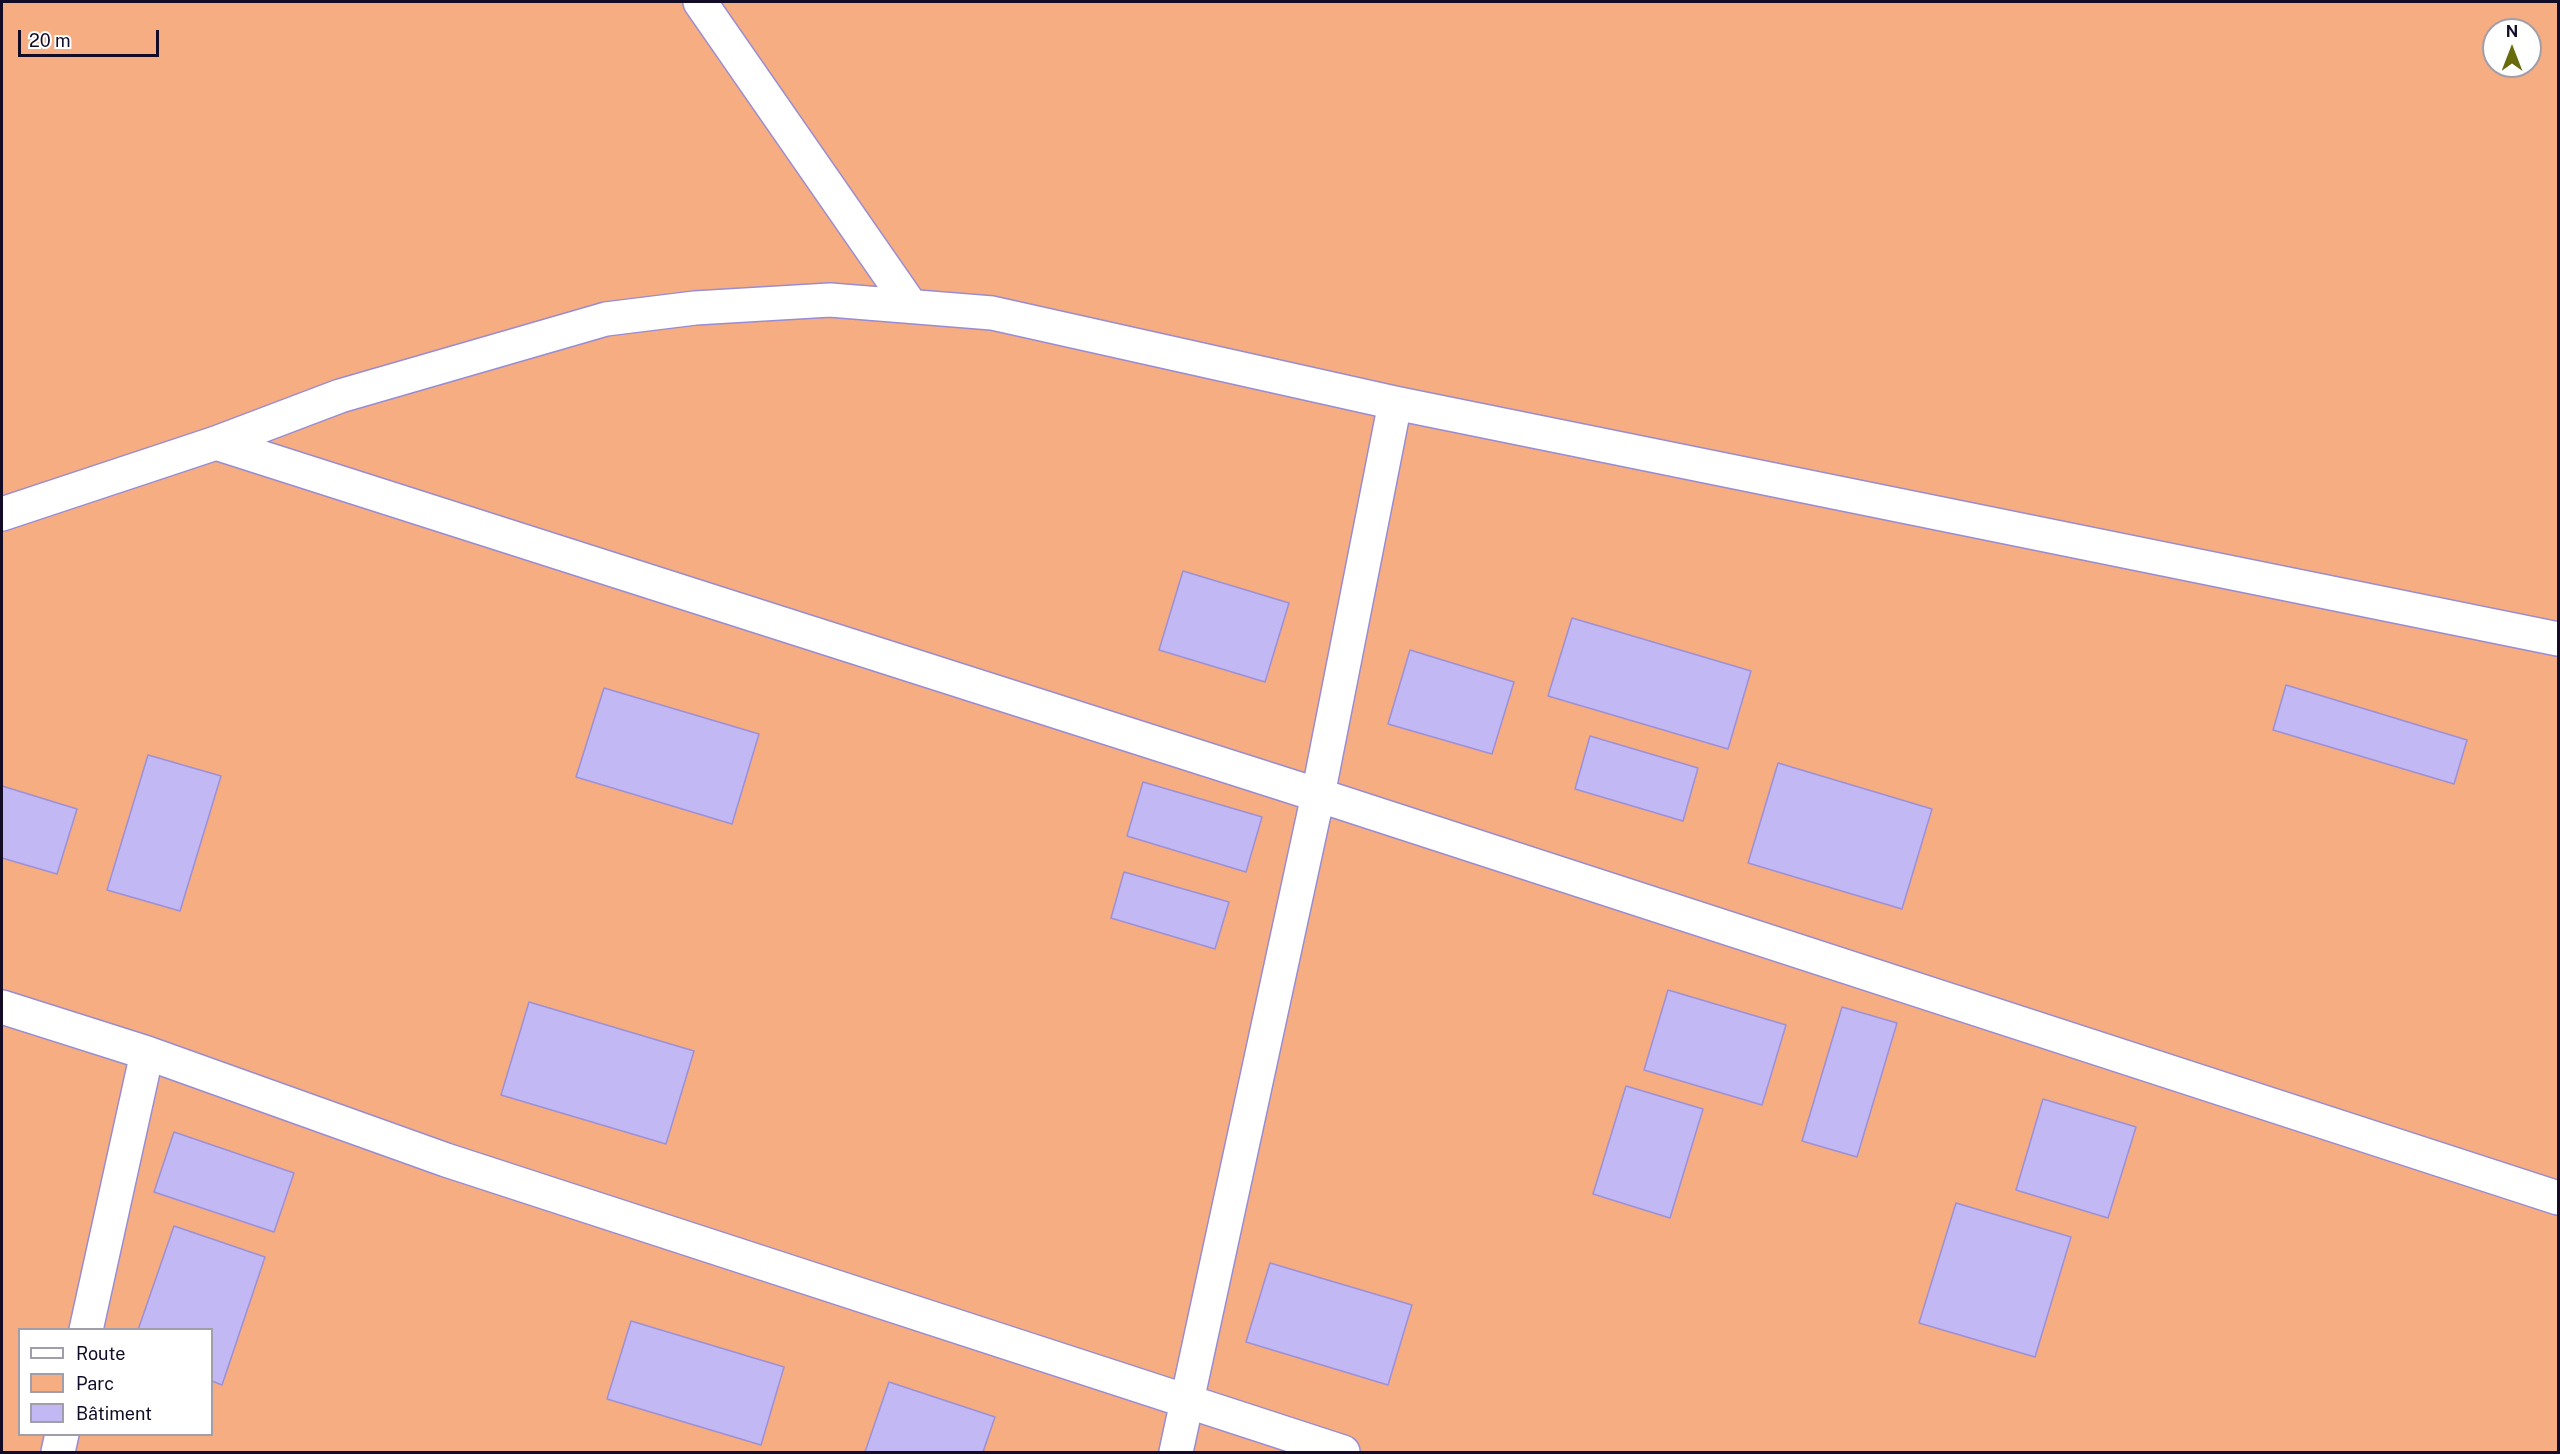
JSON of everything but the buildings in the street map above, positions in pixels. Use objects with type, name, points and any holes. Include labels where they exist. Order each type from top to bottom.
[{"type":"street","points":[[700,2],[911,306]]},
{"type":"street","points":[[2,514],[216,443],[340,396],[606,319],[695,308],[830,300],[992,313],[1395,403],[2559,639]]},
{"type":"street","points":[[1176,1452],[1318,795],[1395,403]]},
{"type":"street","points":[[216,443],[1318,795],[2559,1198]]},
{"type":"street","points":[[2,1006],[147,1053],[446,1160],[1343,1452]]},
{"type":"street","points":[[86,1328],[147,1053]]},
{"type":"street","points":[[58,1452],[62,1436]]},
{"type":"green space","points":[[2,2],[2558,2],[2558,1452],[2,1452]]}]
